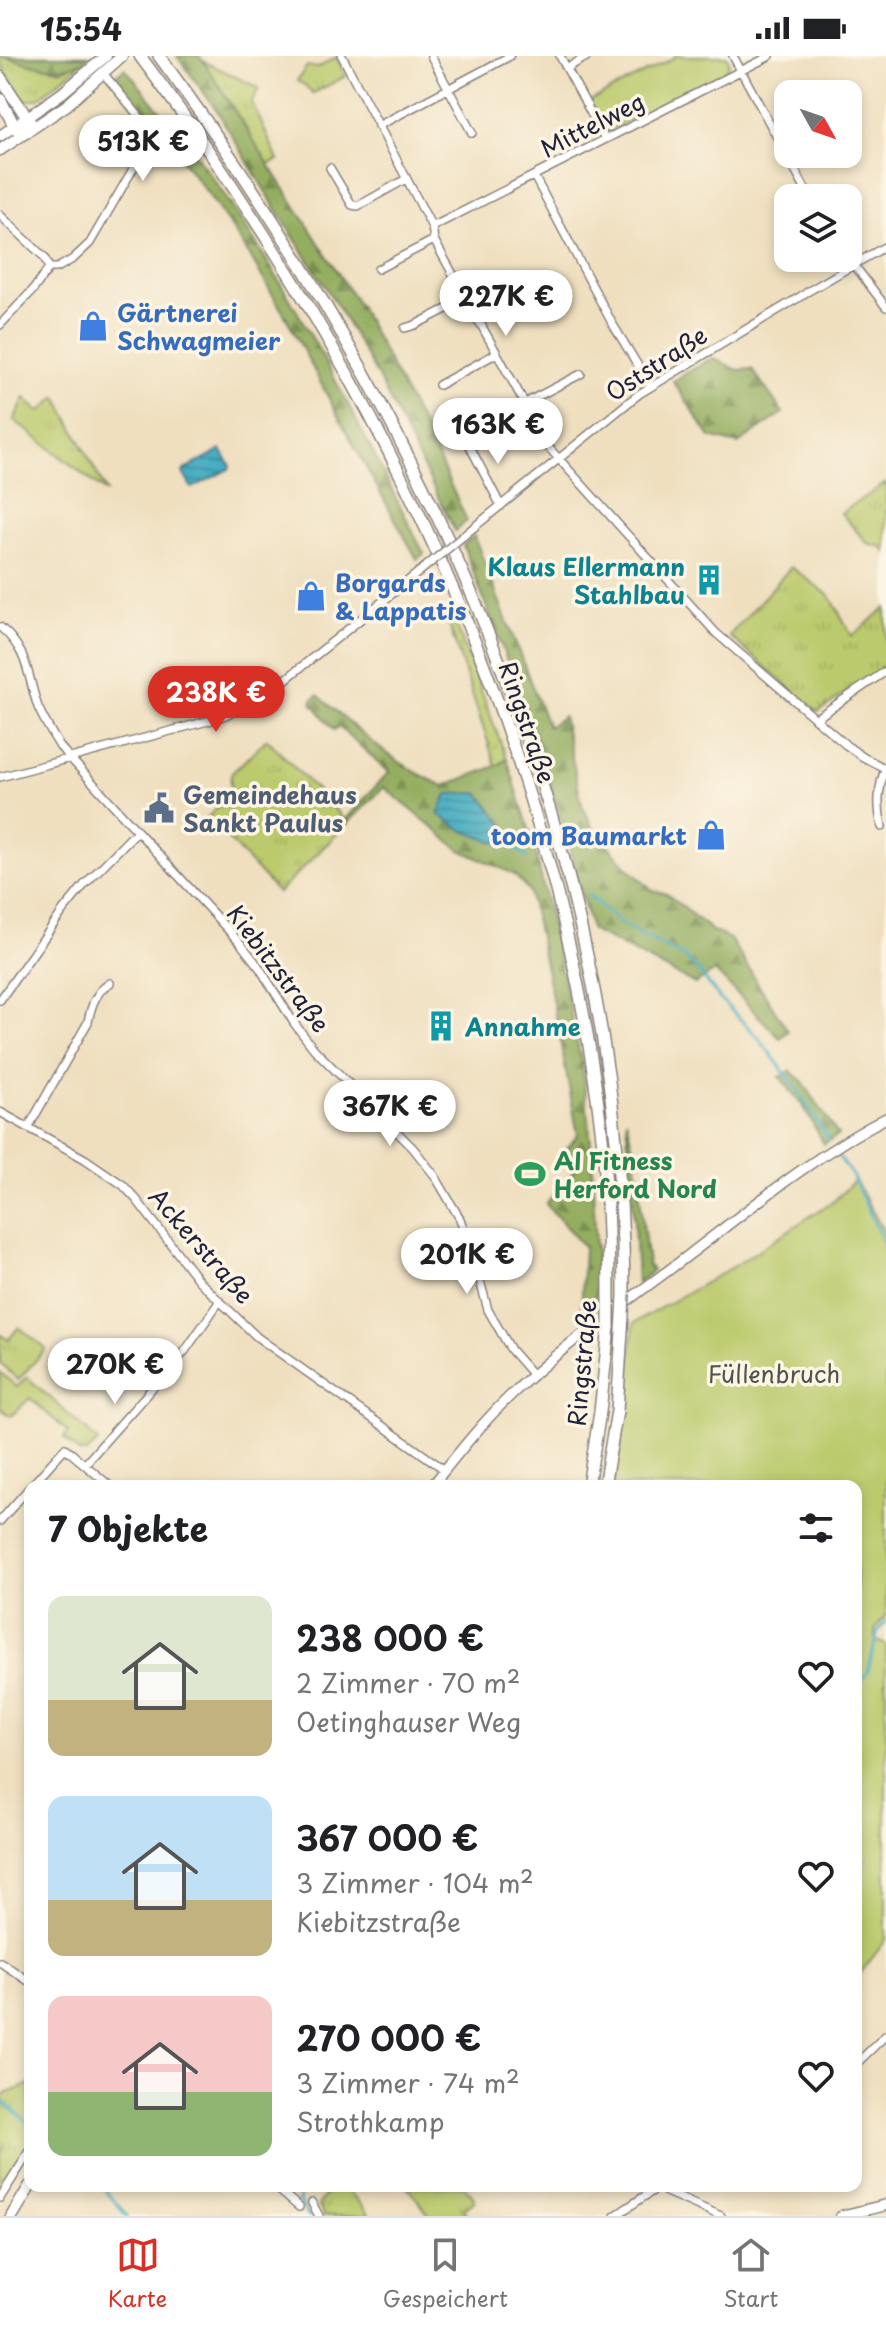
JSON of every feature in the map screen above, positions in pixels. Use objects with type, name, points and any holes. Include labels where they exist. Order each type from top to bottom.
[{"type":"main road","name":"Ringstraße","points":[[140,56],[234,185],[325,331],[371,415],[451,582],[488,672],[536,814],[575,972],[601,1130],[608,1232],[609,1327],[606,1369],[589,1480]]},
{"type":"main road","name":"Ringstraße","points":[[159,56],[266,208],[356,356],[438,516],[505,674],[547,799],[590,969],[617,1144],[624,1294],[617,1411],[605,1480]]},
{"type":"main road","points":[[0,136],[21,129],[67,105],[114,59]]},
{"type":"main road","points":[[28,118],[114,59]]},
{"type":"main road","points":[[0,77],[30,122],[0,150]]},
{"type":"main road","points":[[0,99],[21,129]]},
{"type":"main road","points":[[12,2216],[26,2192]]},
{"type":"main road","points":[[841,2216],[886,2205]]},
{"type":"street","points":[[342,56],[432,227],[434,240],[542,437],[558,459],[716,633],[815,719],[863,757],[886,769],[879,788],[882,827]]},
{"type":"street","points":[[431,56],[472,133]]},
{"type":"street","points":[[378,126],[510,56]]},
{"type":"street","points":[[560,56],[605,139]]},
{"type":"street","points":[[567,68],[588,56]]},
{"type":"street","points":[[733,56],[803,184]]},
{"type":"street","name":"Mittelweg","points":[[432,227],[770,56]]},
{"type":"street","points":[[49,268],[57,268],[73,259],[90,243],[148,143],[150,134],[147,126],[103,73]]},
{"type":"street","points":[[330,168],[352,205],[358,206],[406,179]]},
{"type":"street","points":[[534,176],[612,323],[651,387]]},
{"type":"street","points":[[0,215],[44,257],[49,268]]},
{"type":"street","points":[[378,269],[434,240]]},
{"type":"street","name":"Oststraße","points":[[862,256],[886,246]]},
{"type":"street","points":[[0,325],[49,268]]},
{"type":"street","name":"Oststraße","points":[[0,777],[215,719],[257,701],[651,387],[805,294],[835,272]]},
{"type":"street","points":[[860,272],[886,307]]},
{"type":"street","points":[[405,328],[466,299]]},
{"type":"street","points":[[478,321],[523,299]]},
{"type":"street","points":[[439,385],[497,353]]},
{"type":"street","points":[[525,403],[581,374]]},
{"type":"street","points":[[467,441],[501,506]]},
{"type":"street","name":"Kiebitzstraße","points":[[0,627],[21,651],[48,728],[70,758],[241,944],[314,1049],[430,1169],[460,1219],[488,1310],[511,1350],[533,1375]]},
{"type":"street","points":[[815,719],[886,671]]},
{"type":"street","points":[[0,1000],[63,911],[137,831]]},
{"type":"street","points":[[28,1128],[88,1022],[90,1008],[101,988],[110,983]]},
{"type":"street","name":"Ackerstraße","points":[[0,1112],[95,1165],[123,1185],[219,1302],[276,1351],[445,1470]]},
{"type":"street","points":[[437,1480],[483,1424],[533,1375],[775,1189],[886,1118]]},
{"type":"street","points":[[85,1464],[185,1351],[219,1302]]},
{"type":"street","points":[[35,1480],[63,1449],[68,1449],[103,1480]]},
{"type":"street","points":[[0,1521],[24,1493]]},
{"type":"street","points":[[0,1962],[24,1978]]},
{"type":"street","points":[[862,2058],[886,2035]]},
{"type":"street","points":[[0,2198],[24,2160]]},
{"type":"street","points":[[281,2192],[299,2207]]},
{"type":"street","points":[[615,2216],[651,2192]]},
{"type":"street","points":[[666,2192],[721,2216]]},
{"type":"street","points":[[312,2203],[319,2216]]},
{"type":"green space","points":[[0,56],[62,70],[84,61],[39,98],[25,101],[14,91]]},
{"type":"green space","points":[[2,56],[90,56],[80,63],[58,68]]},
{"type":"green space","points":[[177,56],[199,56],[203,61],[361,309],[428,436],[467,521],[455,531],[377,375],[335,302],[216,109]]},
{"type":"green space","points":[[674,56],[727,56],[729,65],[724,73],[605,133],[588,102]]},
{"type":"green space","points":[[336,57],[346,76],[312,94],[297,81],[307,66],[318,68]]},
{"type":"green space","points":[[203,61],[259,88],[252,102],[278,160],[268,165]]},
{"type":"green space","points":[[125,68],[205,168],[274,272],[352,411],[424,554],[417,559],[287,319],[242,243],[203,187],[114,77]]},
{"type":"green space","points":[[712,358],[738,370],[752,369],[783,413],[738,444],[710,437],[673,381]]},
{"type":"green space","points":[[57,397],[107,493],[14,420],[25,398],[40,412]]},
{"type":"green space","points":[[886,483],[886,552],[882,547],[867,543],[841,513]]},
{"type":"green space","points":[[474,536],[548,727],[563,716],[582,805],[593,828],[652,890],[667,894],[712,931],[730,939],[788,1031],[780,1038],[715,971],[695,984],[591,930],[536,737],[463,545]]},
{"type":"green space","points":[[791,567],[830,596],[852,636],[886,608],[886,666],[818,712],[729,636]]},
{"type":"green space","points":[[453,617],[507,759],[496,766],[447,619]]},
{"type":"green space","points":[[318,695],[393,758],[444,786],[507,759],[534,845],[582,1064],[591,1144],[596,1314],[581,1316],[584,1247],[546,1204],[577,1167],[562,1154],[578,1135],[529,891],[514,874],[460,850],[384,787],[348,823],[345,820],[389,772],[339,727],[334,730],[312,703]]},
{"type":"green space","points":[[267,739],[348,823],[278,893],[208,817],[230,794],[231,774]]},
{"type":"green space","points":[[790,1071],[802,1081],[838,1135],[824,1144],[803,1106],[780,1077]]},
{"type":"green space","points":[[626,1119],[635,1156],[648,1265],[652,1271],[637,1284],[634,1220]]},
{"type":"green space","name":"Füllenbruch","points":[[855,1180],[886,1236],[886,1616],[875,1629],[875,1640],[886,1645],[886,1940],[862,1971],[862,1480],[614,1480],[634,1323],[731,1268],[835,1200]]},
{"type":"green space","points":[[19,1327],[46,1349],[18,1380],[0,1363],[0,1334],[8,1340]]},
{"type":"green space","points":[[0,1372],[17,1387],[27,1377],[98,1441],[87,1453],[80,1453],[64,1438],[68,1432],[30,1398],[11,1416],[0,1408]]},
{"type":"green space","points":[[24,2086],[24,2151],[0,2189],[0,2153],[4,2145],[0,2142],[0,2102],[3,2095]]},
{"type":"green space","points":[[328,2192],[350,2192],[370,2216],[324,2216],[318,2205]]},
{"type":"green space","points":[[412,2192],[469,2192],[475,2201],[463,2210],[467,2216],[430,2216]]},
{"type":"water","points":[[221,450],[231,466],[229,469],[191,487],[184,470]]},
{"type":"water","points":[[479,793],[505,826],[502,839],[497,843],[464,831],[438,814],[447,794]]},
{"type":"waterway","points":[[502,839],[527,857]]},
{"type":"waterway","points":[[588,895],[620,923],[684,957],[698,970],[720,999],[758,1037],[797,1089],[828,1139]]},
{"type":"waterway","points":[[839,1157],[853,1177],[886,1248]]},
{"type":"waterway","points":[[862,1680],[868,1671],[878,1631],[886,1622]]},
{"type":"waterway","points":[[0,2099],[24,2119]]},
{"type":"waterway","points":[[107,2192],[127,2216]]},
{"type":"waterway","points":[[300,2192],[299,2201],[309,2216]]},
{"type":"place","name":"Gärtnerei Schwagmeier","points":[[93,326]]},
{"type":"place","name":"Klaus Ellermann Stahlbau","points":[[709,580]]},
{"type":"place","name":"Borgards & Lappatis","points":[[311,596]]},
{"type":"place","name":"Gemeindehaus Sankt Paulus","points":[[159,808]]},
{"type":"place","name":"toom Baumarkt","points":[[711,835]]},
{"type":"place","name":"Annahme","points":[[441,1026]]},
{"type":"place","name":"AI Fitness Herford Nord","points":[[530,1174]]}]
